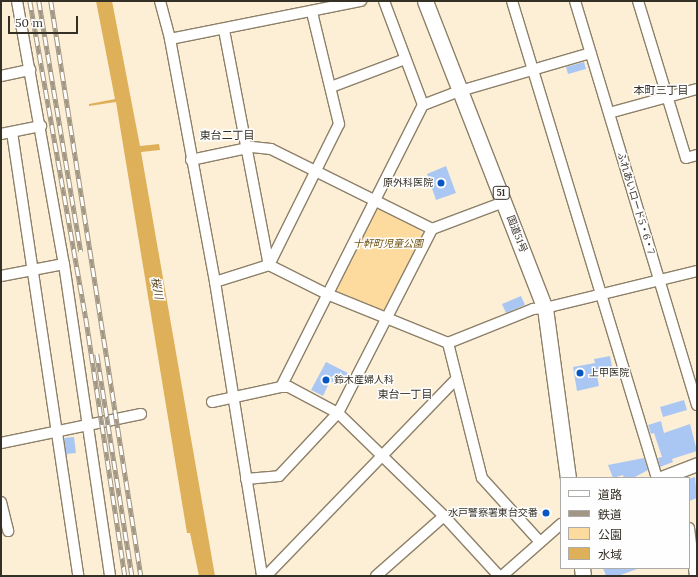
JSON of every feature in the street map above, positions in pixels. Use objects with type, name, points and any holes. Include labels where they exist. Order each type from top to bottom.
[{"type":"highway","name":"国道51号","points":[[425,1],[545,308],[568,477]]},
{"type":"main road","points":[[664,477],[697,464]]},
{"type":"street","points":[[17,1],[41,126],[64,264],[110,576]]},
{"type":"street","points":[[160,1],[170,39],[191,160],[215,282],[235,398],[246,480],[262,576]]},
{"type":"street","points":[[170,39],[224,30],[312,12],[335,4],[361,1]]},
{"type":"street","points":[[384,1],[423,105]]},
{"type":"street","points":[[512,1],[657,477]]},
{"type":"street","name":"ふれあいロード5・6・7","points":[[575,1],[697,405]]},
{"type":"street","points":[[638,1],[686,158],[697,155]]},
{"type":"street","points":[[269,265],[339,124],[312,12]]},
{"type":"street","points":[[224,30],[269,265]]},
{"type":"street","points":[[281,387],[326,294],[423,105],[460,91],[591,53]]},
{"type":"street","points":[[330,87],[405,59]]},
{"type":"street","points":[[1,76],[30,70]]},
{"type":"street","points":[[609,113],[697,89]]},
{"type":"street","points":[[1,134],[41,126]]},
{"type":"street","points":[[12,132],[78,576]]},
{"type":"street","points":[[191,160],[246,149],[271,149],[316,170],[432,229]]},
{"type":"street","points":[[246,480],[279,476],[338,413],[432,229],[504,202]]},
{"type":"street","points":[[1,276],[64,264]]},
{"type":"street","points":[[215,282],[269,265],[326,294],[448,343],[533,309],[545,308],[697,271]]},
{"type":"street","points":[[448,343],[482,478],[540,542]]},
{"type":"street","points":[[266,576],[456,379]]},
{"type":"street","points":[[212,402],[281,387],[289,387],[338,413],[444,516],[500,576],[560,525]]},
{"type":"street","points":[[1,443],[141,414]]},
{"type":"street","points":[[1,502],[8,531]]},
{"type":"street","points":[[376,576],[444,516]]},
{"type":"street","points":[[690,536],[695,576]]},
{"type":"green space","name":"十軒町児童公園","points":[[376,206],[420,230],[423,235],[385,310],[382,311],[337,294],[336,290]]},
{"type":"water","name":"桜川","points":[[96,1],[112,1],[140,146],[159,144],[160,150],[141,152],[215,576],[199,576],[190,533],[187,533],[116,102],[89,106],[89,104],[115,99]]},
{"type":"building","points":[[584,62],[586,69],[568,74],[566,67]]},
{"type":"building","name":"原外科医院","points":[[446,166],[456,193],[436,200],[427,174]]},
{"type":"building","points":[[521,296],[525,305],[506,313],[502,304]]},
{"type":"building","name":"上甲医院","points":[[610,356],[612,367],[596,370],[599,386],[577,391],[573,367],[595,363],[594,359]]},
{"type":"building","name":"鈴木産婦人科","points":[[326,362],[348,373],[343,382],[337,379],[334,383],[330,381],[323,396],[311,390]]},
{"type":"building","points":[[684,400],[687,410],[663,417],[660,407]]},
{"type":"building","points":[[661,421],[664,433],[690,424],[697,451],[672,459],[673,462],[660,467],[658,458],[662,457],[654,433],[651,434],[648,425]]},
{"type":"building","points":[[74,437],[76,453],[66,454],[64,438]]},
{"type":"building","points":[[644,458],[648,470],[635,477],[624,477],[623,475],[613,477],[608,465]]},
{"type":"building","points":[[695,477],[697,498],[690,501],[690,479]]},
{"type":"building","points":[[603,569],[637,569],[618,576],[606,576]]},
{"type":"railway","points":[[30,1],[86,318],[125,576]]},
{"type":"railway","points":[[39,1],[81,251]]},
{"type":"railway","points":[[51,1],[141,576]]},
{"type":"railway","points":[[97,354],[132,576]]},
{"type":"place","name":"原外科医院","points":[[441,183]]},
{"type":"place","name":"上甲医院","points":[[580,373]]},
{"type":"place","name":"鈴木産婦人科","points":[[326,380]]},
{"type":"place","name":"水戸警察署東台交番","points":[[546,513]]},
{"type":"district","name":"本町三丁目","points":[[661,90]]},
{"type":"district","name":"東台二丁目","points":[[227,135]]},
{"type":"district","name":"東台一丁目","points":[[405,394]]}]
